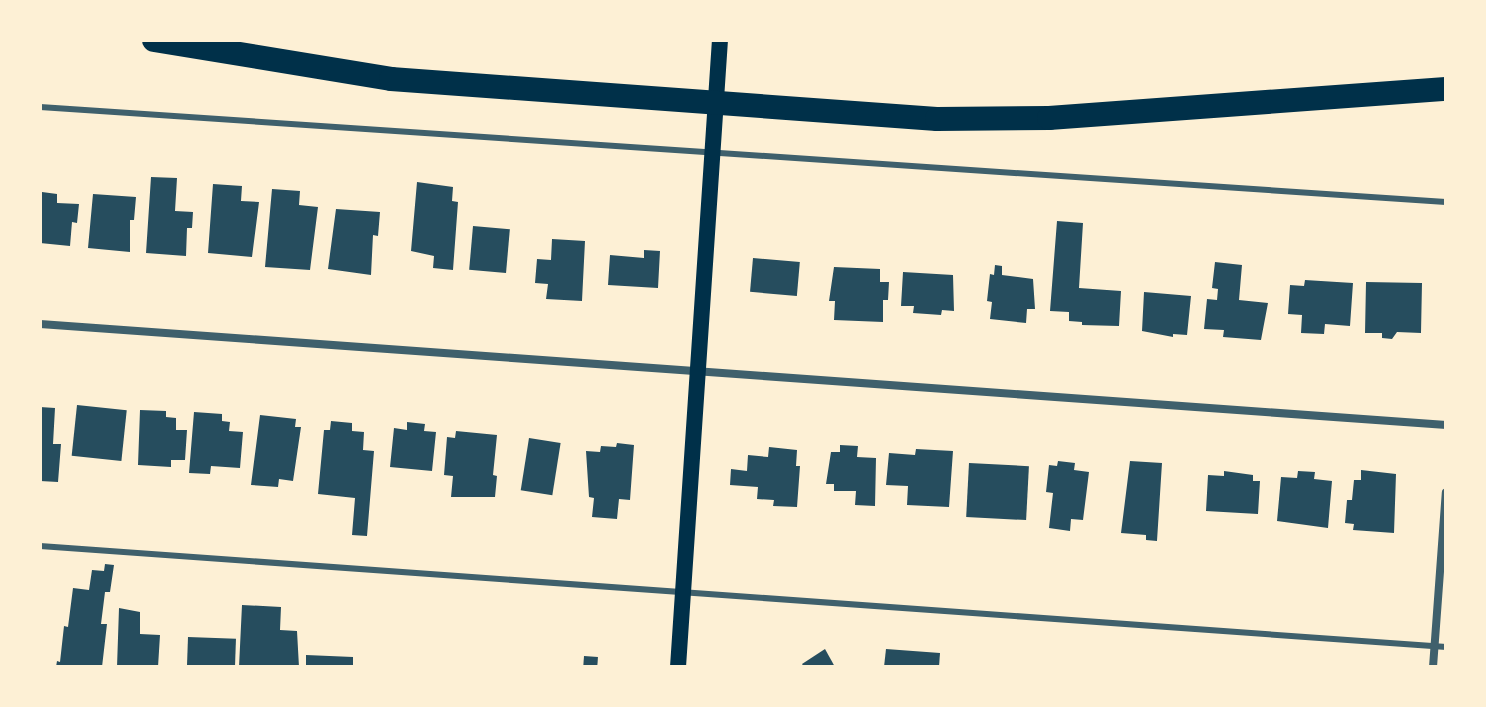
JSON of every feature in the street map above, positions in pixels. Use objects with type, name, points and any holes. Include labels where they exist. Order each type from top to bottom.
[{"type":"highway","points":[[154,40],[391,79],[937,119],[1049,118],[1446,89]]},
{"type":"main road","points":[[678,667],[720,40]]},
{"type":"street","points":[[40,324],[1446,425]]},
{"type":"street","points":[[1433,667],[1446,492]]},
{"type":"lane","points":[[40,107],[712,155],[1446,202]]},
{"type":"lane","points":[[40,546],[1446,647]]},
{"type":"building","points":[[151,177],[177,178],[175,211],[193,212],[192,228],[187,228],[186,256],[146,253]]},
{"type":"building","points":[[417,182],[453,187],[452,201],[458,202],[453,270],[433,268],[434,256],[411,251]]},
{"type":"building","points":[[213,184],[242,186],[241,201],[259,202],[252,257],[208,253]]},
{"type":"building","points":[[272,189],[300,191],[299,205],[318,207],[310,270],[265,267]]},
{"type":"building","points":[[42,192],[57,194],[57,203],[79,204],[77,223],[72,222],[70,246],[40,243]]},
{"type":"building","points":[[93,194],[136,197],[134,220],[130,220],[130,252],[88,248]]},
{"type":"building","points":[[336,209],[380,212],[378,236],[373,235],[371,275],[328,269]]},
{"type":"building","points":[[1057,221],[1083,223],[1079,288],[1121,291],[1119,326],[1082,325],[1082,322],[1069,321],[1069,312],[1050,311]]},
{"type":"building","points":[[473,226],[510,229],[506,273],[469,270]]},
{"type":"building","points":[[552,239],[585,241],[582,301],[546,299],[548,284],[535,283],[537,259],[551,260]]},
{"type":"building","points":[[644,250],[660,251],[658,288],[608,285],[610,255],[644,258]]},
{"type":"building","points":[[753,258],[800,262],[797,296],[750,292]]},
{"type":"building","points":[[1215,262],[1242,265],[1239,300],[1268,303],[1261,340],[1223,337],[1224,330],[1204,329],[1207,299],[1217,300],[1218,289],[1212,288]]},
{"type":"building","points":[[995,265],[1002,266],[1002,275],[1033,279],[1035,309],[1027,309],[1026,323],[990,319],[992,302],[987,301],[990,274],[994,275]]},
{"type":"building","points":[[834,267],[880,269],[880,282],[889,282],[888,300],[883,300],[883,322],[834,320],[835,301],[829,301]]},
{"type":"building","points":[[903,272],[953,275],[954,311],[942,310],[941,315],[913,313],[914,306],[901,306]]},
{"type":"building","points":[[1305,280],[1353,283],[1350,326],[1325,324],[1324,334],[1301,333],[1302,315],[1288,314],[1290,285],[1304,286]]},
{"type":"building","points":[[1366,282],[1422,283],[1421,333],[1397,332],[1392,339],[1382,338],[1382,333],[1365,333]]},
{"type":"building","points":[[1144,292],[1191,296],[1187,335],[1173,334],[1173,337],[1142,331]]},
{"type":"building","points":[[77,405],[127,410],[121,461],[72,456]]},
{"type":"building","points":[[40,407],[55,408],[53,444],[61,444],[58,482],[40,481]]},
{"type":"building","points":[[140,410],[166,411],[166,417],[176,418],[176,430],[187,430],[185,460],[171,460],[171,467],[138,465]]},
{"type":"building","points":[[194,412],[222,414],[222,421],[230,422],[229,431],[243,432],[240,468],[211,466],[210,474],[189,473]]},
{"type":"building","points":[[260,415],[296,419],[295,427],[301,427],[293,481],[279,479],[278,487],[251,485]]},
{"type":"building","points":[[331,421],[352,423],[352,431],[364,432],[363,450],[374,451],[367,536],[352,535],[355,498],[318,494],[324,430],[330,430]]},
{"type":"building","points":[[407,422],[425,424],[424,431],[436,432],[432,471],[390,467],[394,428],[407,430]]},
{"type":"building","points":[[456,431],[497,435],[493,475],[497,476],[495,497],[451,497],[453,476],[444,475],[447,437],[455,438]]},
{"type":"building","points":[[529,438],[561,443],[552,495],[521,490]]},
{"type":"building","points":[[617,443],[634,445],[630,500],[619,499],[617,519],[592,517],[594,498],[589,497],[586,451],[600,452],[601,446],[616,447]]},
{"type":"building","points":[[840,445],[858,446],[857,457],[876,458],[875,506],[855,505],[856,491],[834,491],[834,484],[826,484],[831,452],[840,452]]},
{"type":"building","points":[[769,447],[797,450],[796,466],[800,466],[797,507],[773,506],[774,500],[757,499],[758,487],[730,485],[731,469],[747,471],[748,455],[768,457]]},
{"type":"building","points":[[916,449],[953,451],[949,507],[907,505],[908,486],[886,485],[889,453],[915,455]]},
{"type":"building","points":[[1058,461],[1075,463],[1074,470],[1089,472],[1083,520],[1071,519],[1070,531],[1049,528],[1053,493],[1046,492],[1049,465],[1057,466]]},
{"type":"building","points":[[1130,461],[1162,463],[1157,541],[1146,540],[1146,535],[1121,533]]},
{"type":"building","points":[[969,463],[1029,466],[1026,520],[966,517]]},
{"type":"building","points":[[1361,470],[1396,474],[1394,533],[1353,530],[1354,524],[1345,523],[1347,500],[1352,500],[1354,480],[1361,480]]},
{"type":"building","points":[[1224,471],[1253,475],[1253,481],[1260,481],[1258,514],[1206,511],[1208,475],[1224,476]]},
{"type":"building","points":[[1298,471],[1315,472],[1314,479],[1332,481],[1328,528],[1277,521],[1281,477],[1297,478]]},
{"type":"building","points":[[105,564],[114,565],[110,592],[105,592],[101,624],[107,624],[102,667],[56,667],[57,661],[60,662],[64,626],[68,627],[73,588],[89,590],[92,570],[104,571]]},
{"type":"building","points":[[242,605],[281,607],[280,630],[297,631],[299,667],[239,667]]},
{"type":"building","points":[[119,608],[140,612],[140,634],[160,635],[158,667],[117,667]]},
{"type":"building","points":[[188,637],[236,639],[235,667],[187,667]]},
{"type":"building","points":[[825,649],[835,667],[804,667],[802,664]]},
{"type":"building","points":[[886,649],[940,653],[939,667],[884,667]]},
{"type":"building","points":[[306,655],[353,657],[353,667],[306,667]]},
{"type":"building","points":[[584,656],[598,657],[597,667],[583,667]]}]
